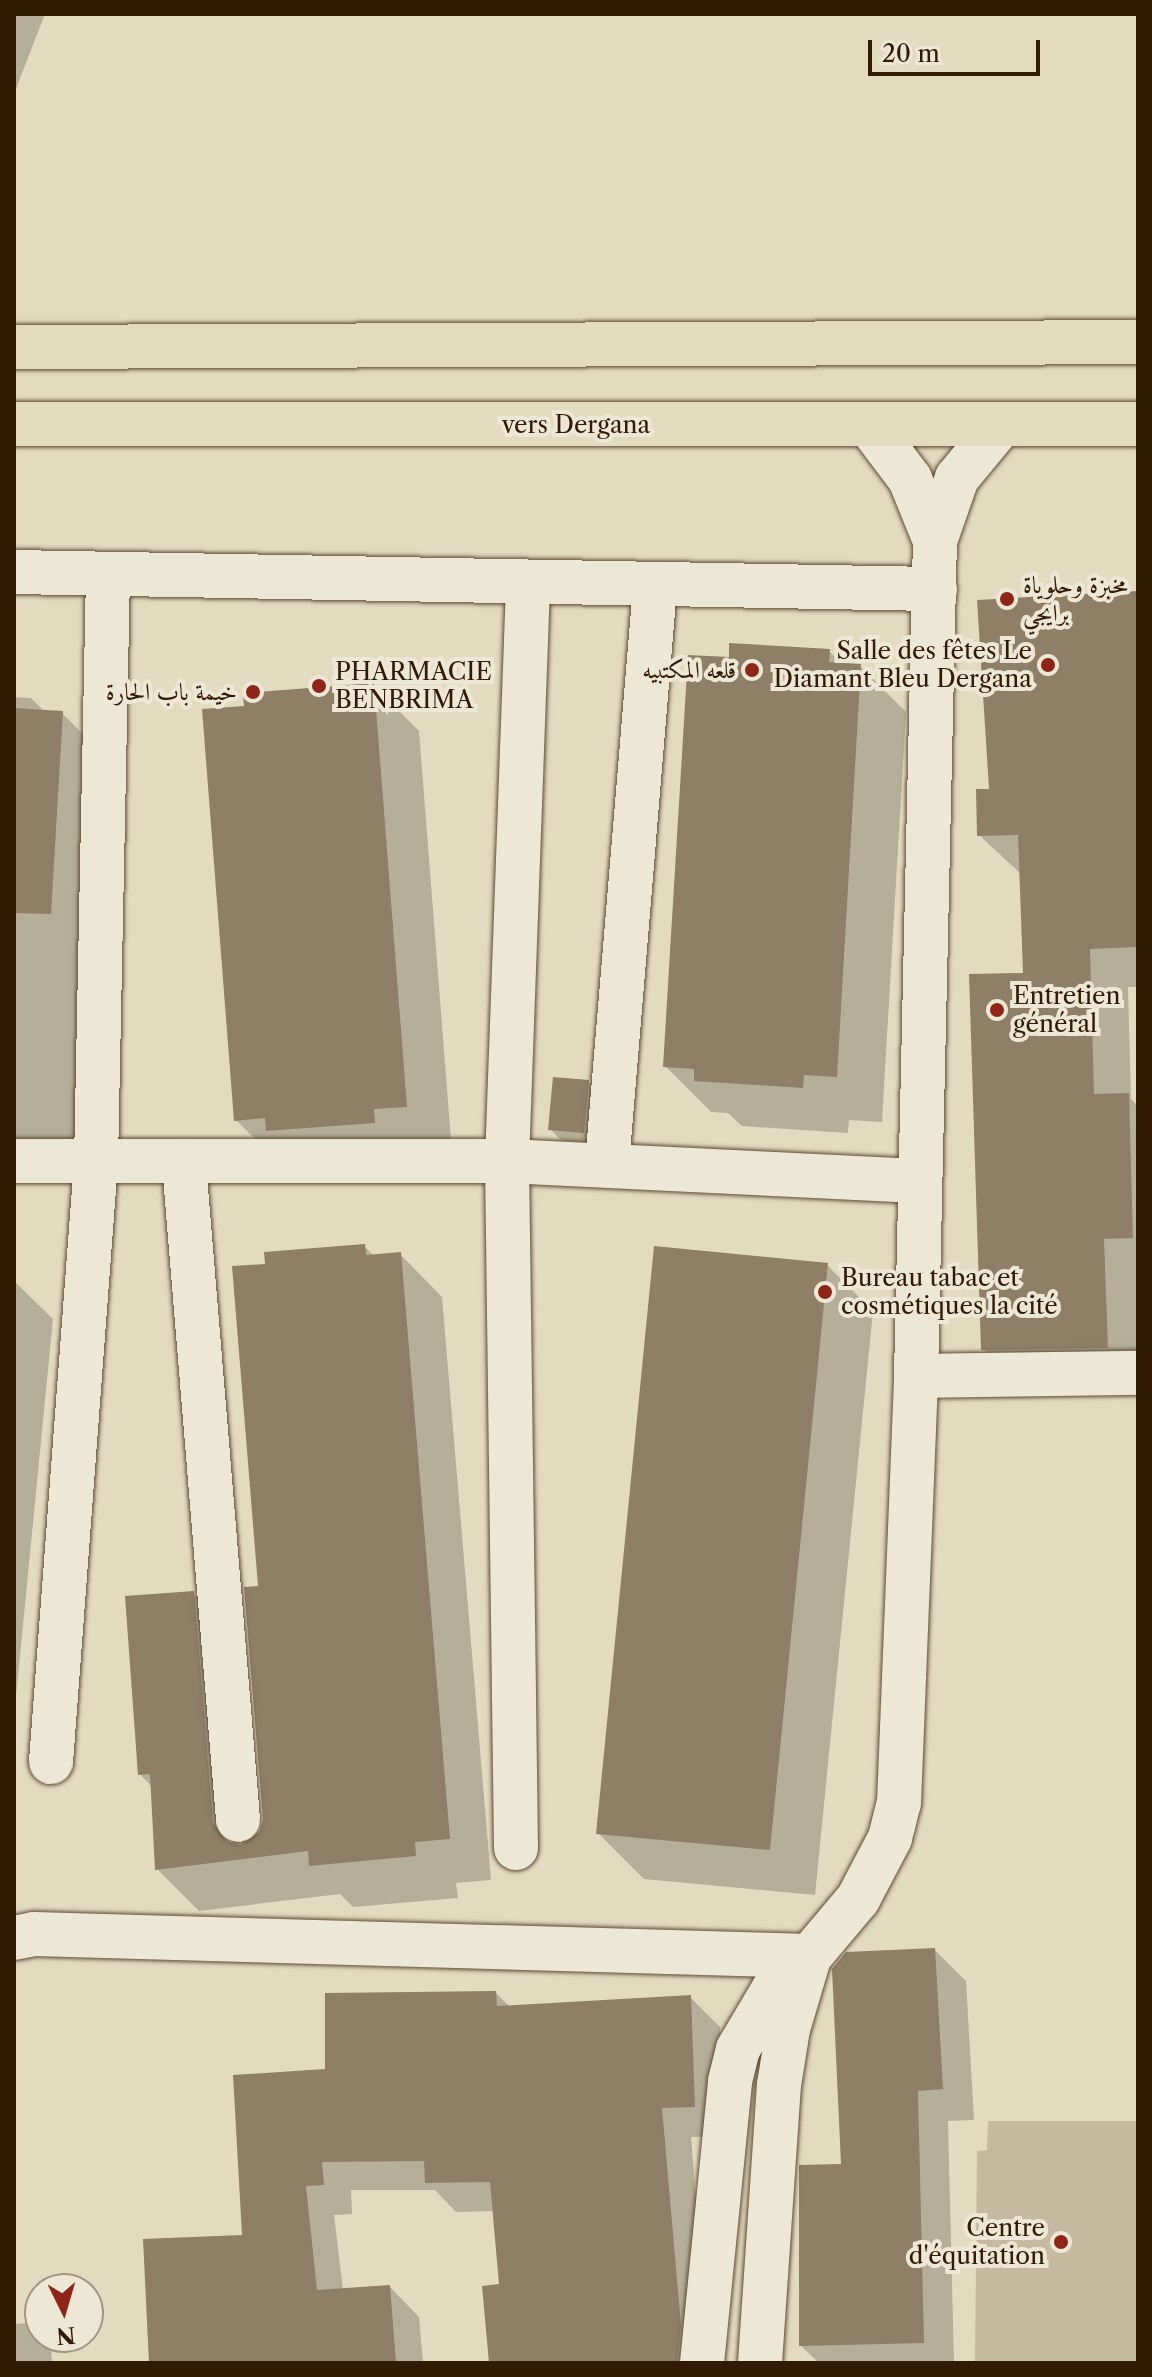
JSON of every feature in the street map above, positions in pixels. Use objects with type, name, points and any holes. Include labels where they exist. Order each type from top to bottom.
[{"type":"main road","points":[[14,347],[1138,342]]},
{"type":"main road","name":"vers Dergana","points":[[14,424],[1138,424]]},
{"type":"street","points":[[1077,343],[1138,318]]},
{"type":"street","points":[[870,426],[910,479],[935,541]]},
{"type":"street","points":[[702,2363],[730,2081],[738,2049],[773,1990],[810,1956],[876,1868],[899,1803],[916,1376],[918,1181],[935,541],[957,478],[1000,426]]},
{"type":"street","points":[[14,572],[528,585],[935,589]]},
{"type":"street","points":[[51,1762],[96,1162],[108,575]]},
{"type":"street","points":[[516,1848],[507,1161],[528,585]]},
{"type":"street","points":[[607,1164],[655,587]]},
{"type":"street","points":[[14,1161],[184,1164],[507,1161],[918,1181]]},
{"type":"street","points":[[184,1164],[238,1820]]},
{"type":"street","points":[[916,1376],[1138,1373]]},
{"type":"street","points":[[14,1938],[34,1934],[810,1956]]},
{"type":"street","points":[[760,2363],[779,2085],[788,2029],[810,1956]]},
{"type":"shaded area","name":"Centre d'équitation","points":[[988,2121],[1138,2121],[1138,2363],[975,2363],[977,2151],[987,2150]]},
{"type":"building","points":[[1138,591],[1138,947],[1090,949],[1094,1094],[1129,1093],[1133,1238],[1104,1239],[1108,1348],[981,1350],[969,974],[1023,973],[1018,835],[977,836],[976,789],[989,789],[977,600]]},
{"type":"building","points":[[729,643],[830,649],[829,662],[861,664],[837,1077],[804,1075],[803,1088],[694,1081],[694,1069],[663,1067],[688,655],[729,657]]},
{"type":"building","points":[[374,683],[407,1107],[374,1109],[375,1123],[266,1131],[265,1118],[234,1121],[202,709],[244,706],[243,693]]},
{"type":"building","points":[[14,708],[63,711],[51,914],[14,913]]},
{"type":"building","points":[[553,1077],[589,1080],[584,1133],[548,1130]]},
{"type":"building","points":[[365,1244],[366,1255],[401,1252],[450,1839],[415,1842],[416,1856],[309,1866],[308,1851],[155,1870],[150,1774],[138,1775],[125,1596],[194,1591],[213,1823],[227,1842],[241,1845],[260,1831],[263,1819],[244,1587],[258,1586],[232,1266],[265,1264],[264,1252]]},
{"type":"building","points":[[654,1246],[828,1263],[770,1850],[596,1834]]},
{"type":"building","points":[[935,1948],[943,2089],[918,2091],[924,2343],[799,2346],[799,2165],[841,2164],[832,1969],[846,1952]]},
{"type":"building","points":[[496,1991],[497,2006],[691,1995],[695,2107],[662,2108],[681,2325],[677,2363],[489,2363],[482,2286],[499,2284],[490,2182],[425,2183],[424,2161],[322,2162],[324,2185],[306,2186],[317,2290],[390,2285],[396,2363],[149,2363],[143,2239],[242,2235],[233,2075],[325,2069],[325,1993]]},
{"type":"place","name":"مخبزة وحلوياة برايجي","points":[[1007,599]]},
{"type":"place","name":"Salle des fêtes Le Diamant Bleu Dergana","points":[[1048,665]]},
{"type":"place","name":"قلعه المكتبيه","points":[[752,670]]},
{"type":"place","name":"PHARMACIE BENBRIMA","points":[[319,686]]},
{"type":"place","name":"خيمة باب الحارة","points":[[253,692]]},
{"type":"place","name":"Entretien général","points":[[997,1010]]},
{"type":"place","name":"Bureau tabac et cosmétiques la cité","points":[[825,1292]]},
{"type":"place","name":"Centre d'équitation","points":[[1061,2242]]}]
